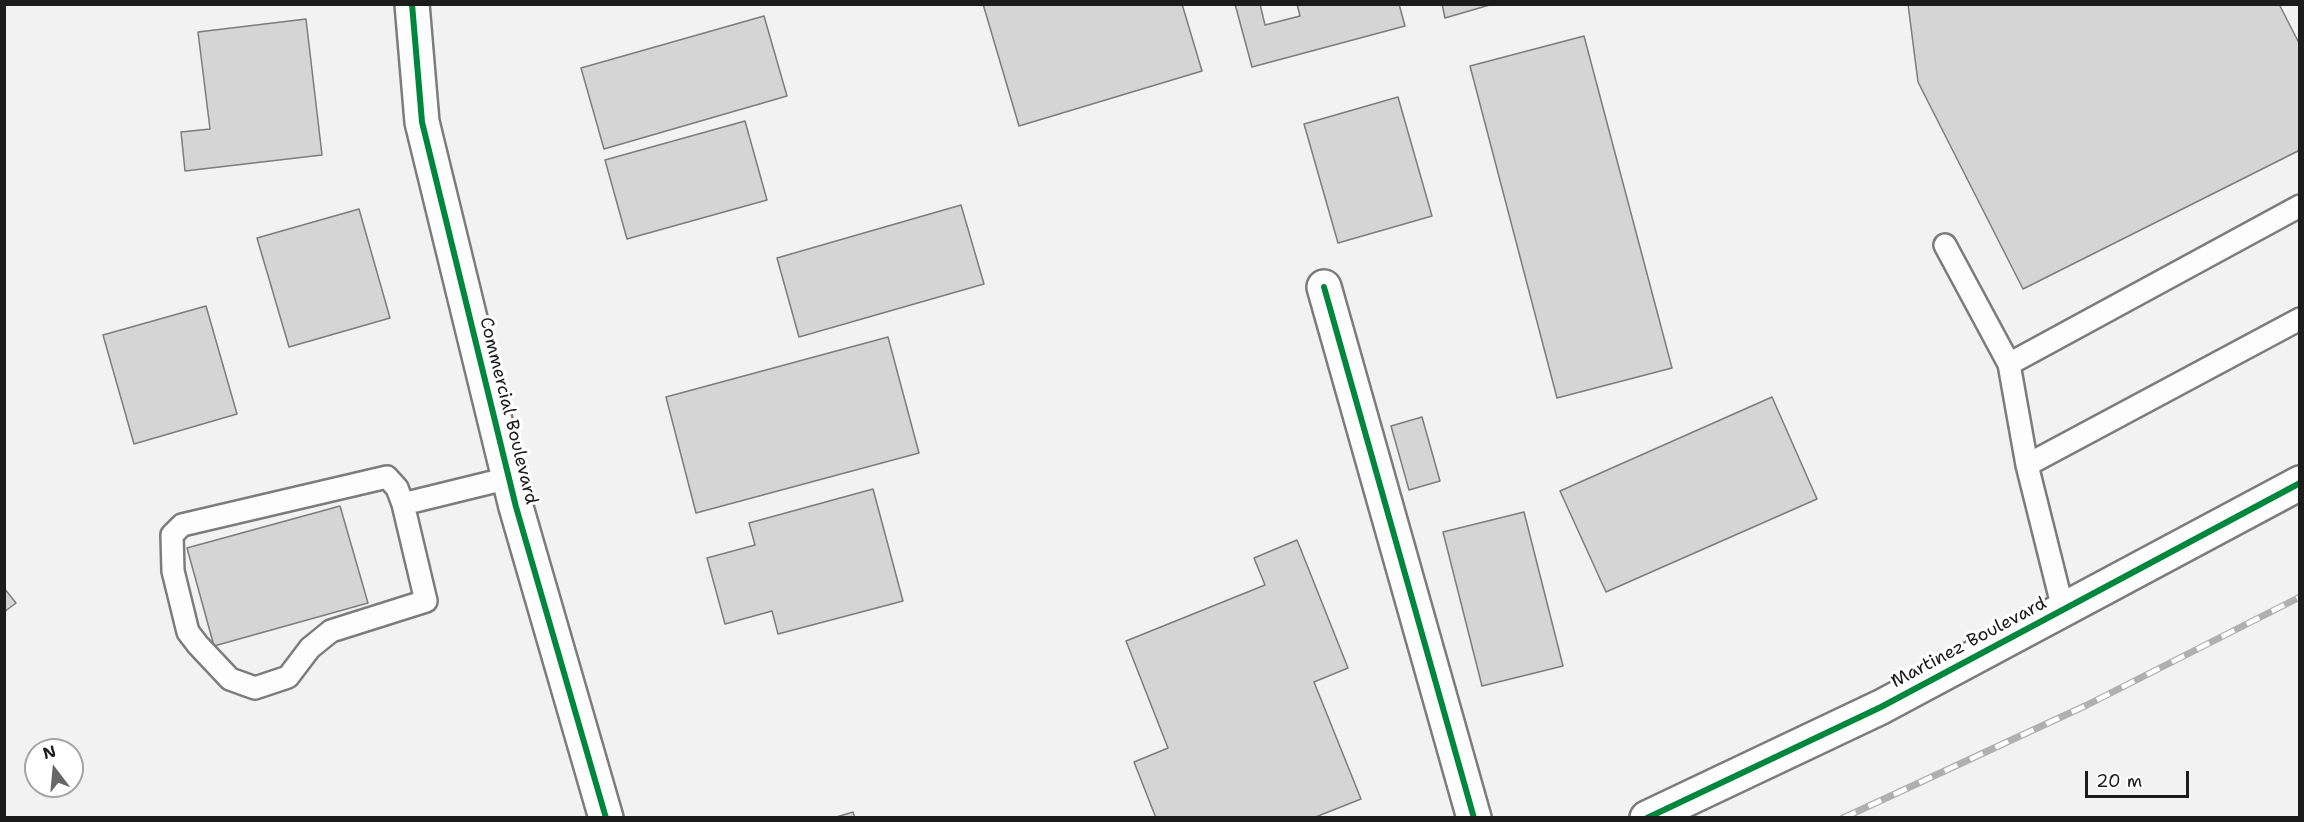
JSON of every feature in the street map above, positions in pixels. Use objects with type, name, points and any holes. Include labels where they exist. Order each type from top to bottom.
[{"type":"street","name":"Commercial Boulevard","points":[[412,4],[422,122],[509,478],[606,818]]},
{"type":"street","points":[[1324,287],[1474,818]]},
{"type":"street","name":"Martinez Boulevard","points":[[1647,818],[1881,707],[2300,483]]},
{"type":"lane","points":[[2009,364],[2300,206]]},
{"type":"lane","points":[[1945,245],[2009,364],[2026,465],[2063,609]]},
{"type":"lane","points":[[2026,465],[2300,319]]},
{"type":"lane","points":[[387,477],[397,488],[403,504],[426,601],[331,631],[310,648],[288,677],[255,688],[230,679],[189,632],[173,571],[172,535],[182,525],[387,477]]},
{"type":"lane","points":[[403,504],[509,478]]},
{"type":"building","points":[[983,4],[1182,4],[1202,71],[1019,126]]},
{"type":"building","points":[[1235,4],[1260,4],[1265,25],[1300,16],[1297,4],[1399,4],[1405,26],[1252,67]]},
{"type":"building","points":[[1442,4],[1493,4],[1445,18]]},
{"type":"building","points":[[1908,4],[2279,4],[2300,45],[2300,150],[2023,289],[1918,82]]},
{"type":"building","points":[[764,16],[787,96],[604,149],[581,68]]},
{"type":"building","points":[[306,19],[322,155],[185,171],[181,132],[210,129],[198,32]]},
{"type":"building","points":[[1584,36],[1672,368],[1557,398],[1470,66]]},
{"type":"building","points":[[1398,97],[1432,216],[1338,243],[1304,124]]},
{"type":"building","points":[[745,121],[767,200],[627,239],[605,160]]},
{"type":"building","points":[[961,205],[984,284],[799,337],[777,258]]},
{"type":"building","points":[[359,209],[390,318],[289,347],[257,238]]},
{"type":"building","points":[[206,306],[237,414],[134,444],[103,335]]},
{"type":"building","points":[[888,337],[919,453],[696,513],[666,397]]},
{"type":"building","points":[[1772,397],[1817,499],[1606,592],[1560,491]]},
{"type":"building","points":[[1422,417],[1440,481],[1409,490],[1391,426]]},
{"type":"building","points":[[873,489],[903,601],[778,634],[772,611],[725,624],[707,558],[755,545],[749,523]]},
{"type":"building","points":[[340,506],[368,603],[214,646],[187,548]]},
{"type":"building","points":[[1524,512],[1563,666],[1482,686],[1443,532]]},
{"type":"building","points":[[1297,540],[1348,668],[1314,682],[1361,799],[1313,818],[1156,818],[1134,762],[1168,748],[1126,641],[1265,585],[1254,558]]},
{"type":"building","points":[[4,588],[16,603],[4,612]]},
{"type":"building","points":[[853,812],[855,818],[833,818]]},
{"type":"railway","points":[[1843,818],[2087,705],[2300,597]]},
{"type":"cycle path","points":[[412,4],[422,122],[516,507],[606,818]]},
{"type":"cycle path","points":[[1324,287],[1474,818]]},
{"type":"cycle path","points":[[1647,818],[1881,707],[2300,483]]}]
